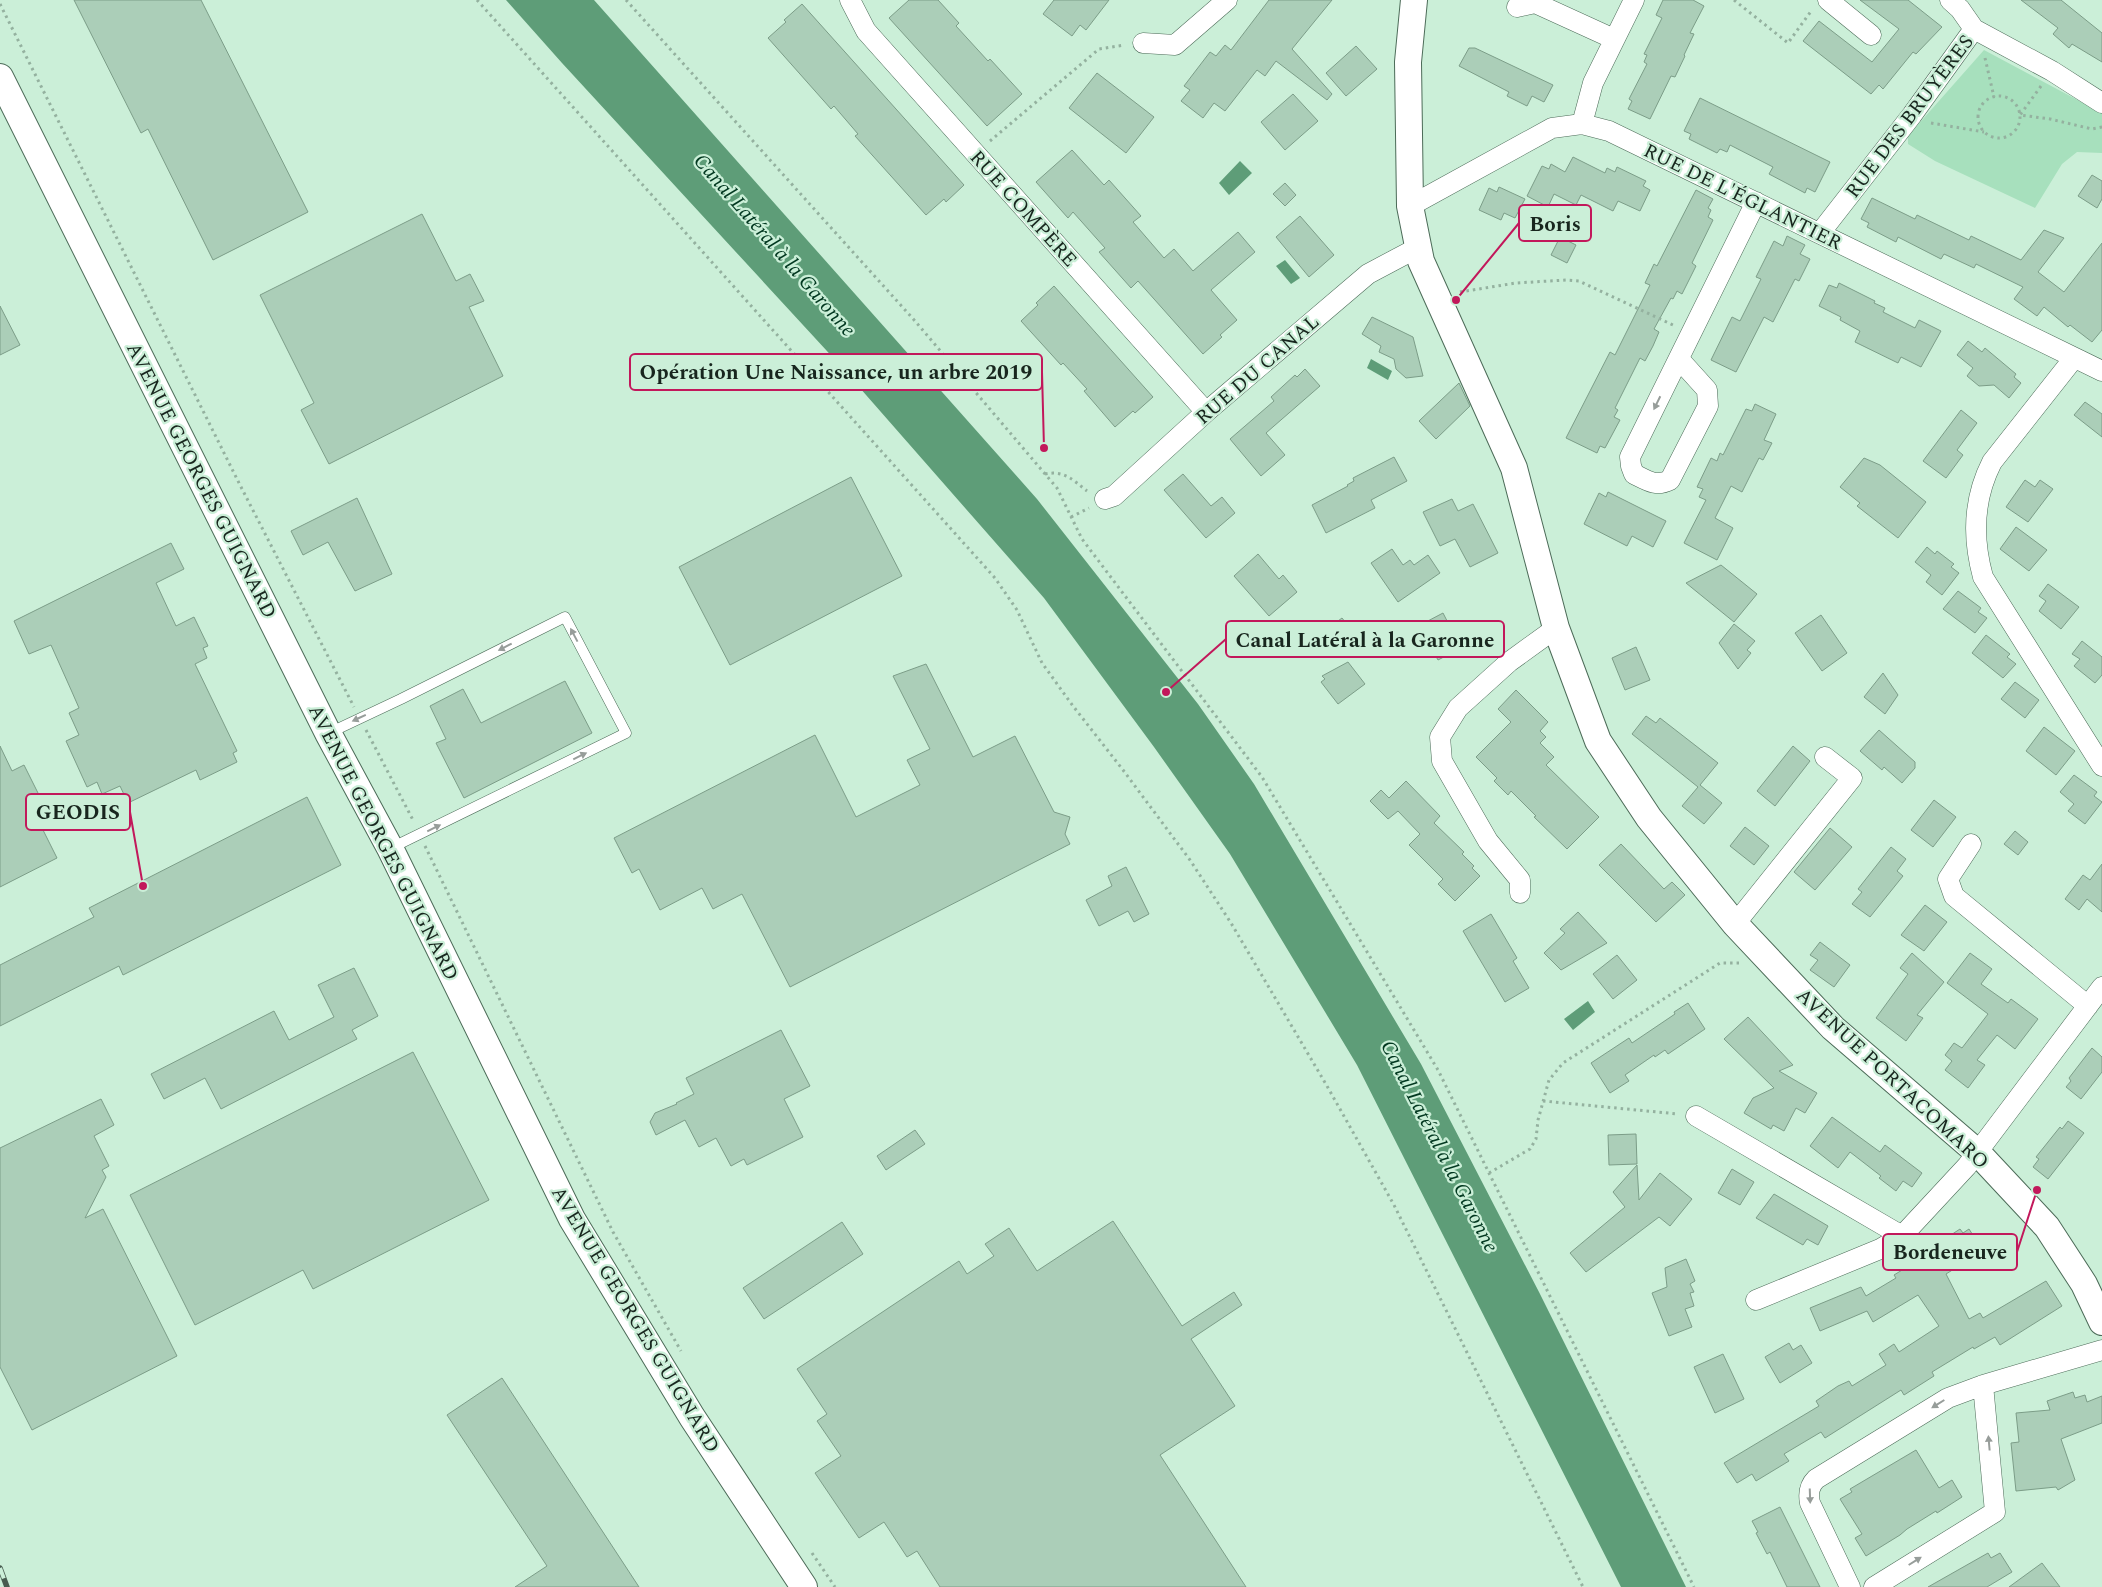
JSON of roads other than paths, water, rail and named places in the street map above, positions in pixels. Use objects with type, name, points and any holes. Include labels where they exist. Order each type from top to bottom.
[{"type":"street","name":"RUE COMPÈRE","points":[[850,0],[866,31],[1206,412]]},
{"type":"street","points":[[1143,43],[1175,45],[1227,0]]},
{"type":"street","name":"AVENUE PORTACOMARO","points":[[1414,0],[1408,62],[1410,206],[1417,248],[1438,300],[1514,468],[1556,628],[1598,740],[1649,818],[1735,924],[1833,1028],[1977,1152],[2047,1227],[2084,1284],[2102,1322]]},
{"type":"street","points":[[1582,124],[1593,82],[1634,0]]},
{"type":"street","name":"RUE DES BRUYÈRES","points":[[1820,233],[1912,115],[1974,29],[1960,9],[1950,0]]},
{"type":"street","points":[[1517,6],[1535,3],[1614,39]]},
{"type":"street","points":[[1821,4],[1871,35]]},
{"type":"street","points":[[1974,29],[2052,72],[2102,103]]},
{"type":"street","name":"AVENUE GEORGES GUIGNARD","points":[[0,77],[328,733],[390,848],[572,1219],[692,1417],[804,1587]]},
{"type":"street","name":"RUE DE L'ÉGLANTIER","points":[[1410,206],[1552,128],[1582,124],[1609,131],[2102,371]]},
{"type":"street","points":[[1678,359],[1707,390],[1708,406],[1670,480],[1662,484],[1653,484],[1634,474],[1630,457],[1678,359],[1756,202]]},
{"type":"street","name":"RUE DU CANAL","points":[[1105,499],[1114,496],[1206,412],[1368,274],[1417,248]]},
{"type":"street","points":[[2074,358],[1992,462],[1978,497],[1975,526],[1976,545],[1983,577],[2100,760]]},
{"type":"street","points":[[1520,893],[1520,880],[1488,840],[1442,761],[1440,737],[1458,708],[1509,662],[1556,628]]},
{"type":"street","points":[[1735,924],[1852,778],[1825,757]]},
{"type":"street","points":[[1971,844],[1948,879],[1954,896],[2088,1006]]},
{"type":"street","points":[[1756,1300],[1880,1249],[1902,1236],[1939,1198],[1977,1152],[2102,987]]},
{"type":"street","points":[[1696,1116],[1902,1236]]},
{"type":"street","points":[[1850,1587],[1810,1503],[1808,1494],[1813,1482],[1948,1398],[1983,1385],[2102,1350]]},
{"type":"street","points":[[1874,1587],[1995,1512],[1983,1385]]},
{"type":"lane","points":[[328,733],[565,617],[626,733],[390,848]]},
{"type":"water","points":[[506,0],[594,0],[1037,499],[1198,704],[1254,784],[1421,1064],[1539,1292],[1686,1587],[1621,1587],[1357,1065],[1230,854],[1044,598],[838,363]]},
{"type":"water","points":[[1240,161],[1252,173],[1229,195],[1219,183]]},
{"type":"water","points":[[1285,260],[1300,278],[1291,284],[1276,266]]},
{"type":"water","points":[[1371,359],[1392,371],[1388,380],[1367,368]]},
{"type":"water","points":[[1588,1001],[1595,1012],[1573,1030],[1564,1019]]},
{"type":"railway","points":[[0,1568],[7,1587]]},
{"type":"place","name":"Boris","points":[[1456,300]]},
{"type":"place","name":"Opération Une Naissance, un arbre 2019","points":[[1044,448]]},
{"type":"place","name":"Canal Latéral à la Garonne","points":[[1166,692]]},
{"type":"place","name":"GEODIS","points":[[143,886]]},
{"type":"place","name":"Bordeneuve","points":[[2037,1190]]}]
